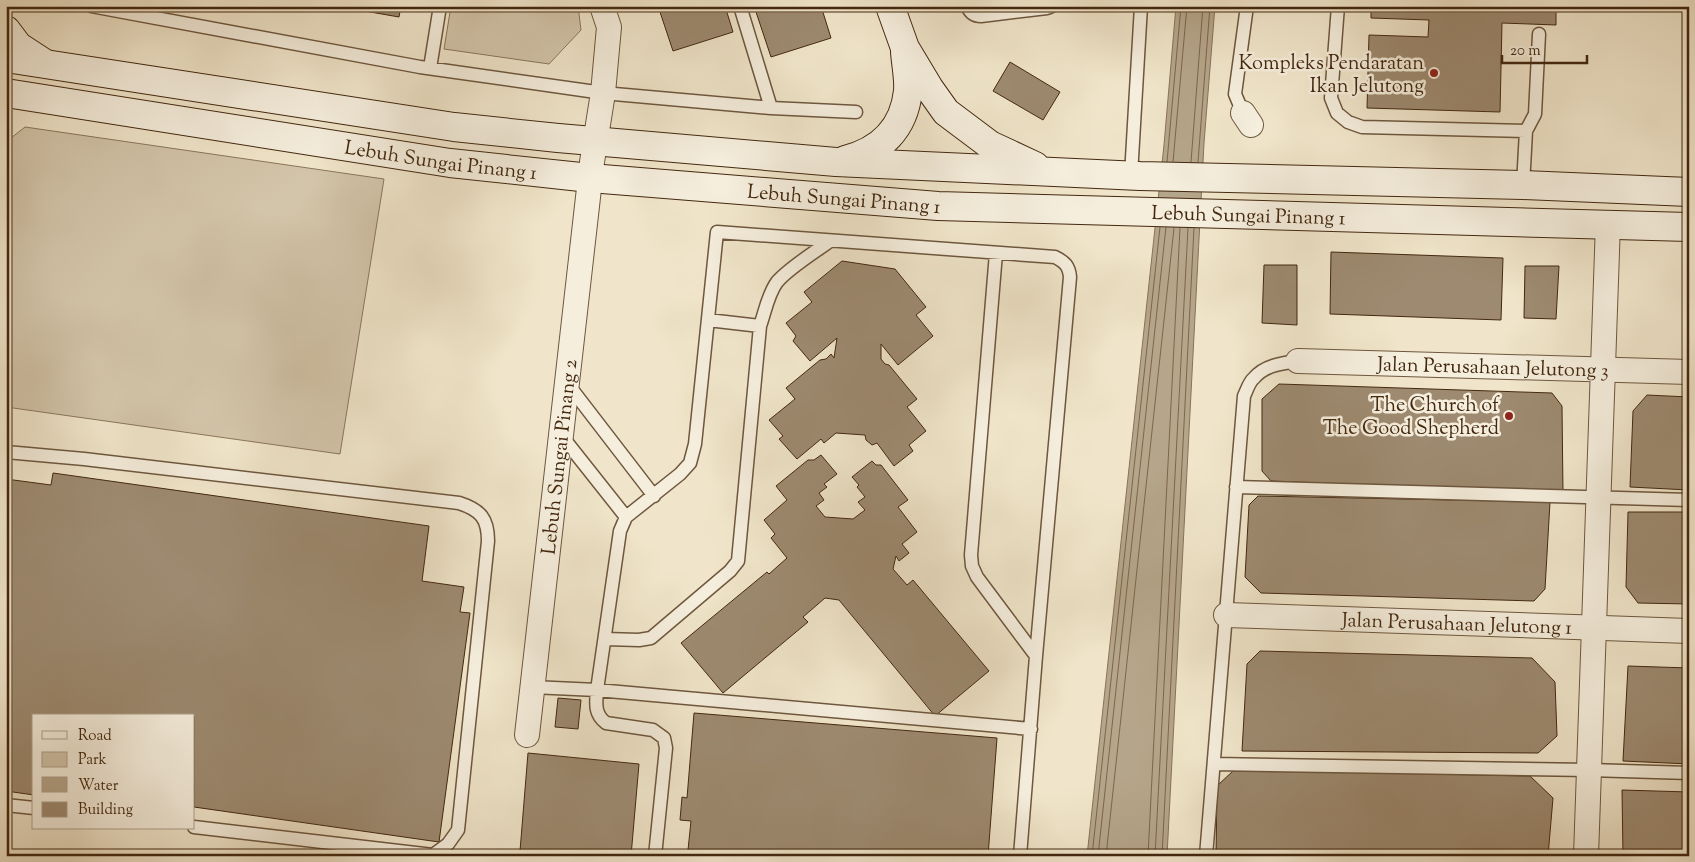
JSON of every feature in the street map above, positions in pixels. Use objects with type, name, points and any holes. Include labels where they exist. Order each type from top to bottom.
[{"type":"street","name":"Lebuh Sungai Pinang 2","points":[[527,735],[590,178],[603,93],[610,27],[602,6]]},
{"type":"street","points":[[890,6],[904,48],[928,88],[946,112],[990,145],[1048,172]]},
{"type":"street","points":[[6,30],[18,46],[48,65]]},
{"type":"street","points":[[836,162],[858,156],[879,144],[890,136],[899,124],[908,90],[904,48]]},
{"type":"street","name":"Lebuh Sungai Pinang 1","points":[[6,58],[454,127],[836,162],[1135,176],[1523,184],[1689,192]]},
{"type":"street","name":"Lebuh Sungai Pinang 1","points":[[14,97],[450,162],[590,178],[938,206],[1608,223],[1689,227]]},
{"type":"street","points":[[1586,856],[1608,223]]},
{"type":"street","name":"Jalan Perusahaan Jelutong 3","points":[[1298,361],[1689,372]]},
{"type":"street","name":"Jalan Perusahaan Jelutong 1","points":[[1226,615],[1689,631]]},
{"type":"lane","points":[[91,6],[430,68],[603,93],[771,108],[856,112]]},
{"type":"lane","points":[[430,68],[440,6]]},
{"type":"lane","points":[[740,6],[771,108]]},
{"type":"lane","points":[[967,6],[975,16],[998,10],[1052,6]]},
{"type":"lane","points":[[1135,176],[1141,6]]},
{"type":"lane","points":[[1247,6],[1235,94],[1247,119]]},
{"type":"lane","points":[[1338,6],[1331,98],[1337,113],[1348,122],[1362,127],[1526,131]]},
{"type":"lane","points":[[1523,184],[1526,131],[1535,114],[1539,34]]},
{"type":"lane","points":[[655,856],[666,748],[664,738],[653,730],[606,723],[597,714],[597,690],[620,531],[626,517],[654,496],[690,463],[695,444],[717,232],[1056,257],[1069,268],[1070,277],[1020,856]]},
{"type":"lane","points":[[605,638],[639,640],[651,638],[730,571],[738,560],[760,326],[772,291],[778,281],[830,241]]},
{"type":"lane","points":[[996,254],[972,560],[977,577],[1036,656]]},
{"type":"lane","points":[[708,320],[760,326]]},
{"type":"lane","points":[[1206,856],[1244,396],[1253,378],[1263,370],[1279,363],[1298,361]]},
{"type":"lane","points":[[567,384],[654,496]]},
{"type":"lane","points":[[560,434],[626,517]]},
{"type":"lane","points":[[6,452],[84,458],[459,503],[472,507],[482,516],[488,528],[488,541],[458,830],[448,844],[433,855],[195,827]]},
{"type":"lane","points":[[1236,487],[1689,500]]},
{"type":"lane","points":[[532,687],[597,690],[1031,729]]},
{"type":"lane","points":[[1214,764],[1689,773]]},
{"type":"lane","points":[[6,805],[32,808]]},
{"type":"green space","points":[[451,6],[578,6],[581,30],[549,64],[444,49]]},
{"type":"green space","points":[[25,127],[384,179],[340,454],[6,407],[6,142]]},
{"type":"water","points":[[1176,6],[1215,6],[1204,143],[1167,856],[1087,856],[1164,145]]},
{"type":"building","points":[[336,6],[401,6],[399,17]]},
{"type":"building","points":[[658,6],[725,6],[733,32],[673,51]]},
{"type":"building","points":[[754,6],[821,6],[831,38],[771,57]]},
{"type":"building","name":"Kompleks Pendaratan Ikan Jelutong","points":[[1371,6],[1556,6],[1556,25],[1502,23],[1500,112],[1367,108],[1369,35],[1428,37],[1429,20],[1371,18]]},
{"type":"building","points":[[1010,62],[1060,92],[1043,120],[993,91]]},
{"type":"building","points":[[1331,252],[1503,258],[1501,320],[1330,314]]},
{"type":"building","points":[[842,261],[895,269],[926,307],[916,315],[933,336],[898,365],[881,344],[881,359],[885,364],[889,365],[917,399],[907,407],[926,431],[909,445],[913,451],[894,466],[877,443],[872,445],[866,440],[865,435],[836,433],[824,443],[821,439],[797,459],[779,439],[783,436],[769,420],[795,399],[786,388],[820,360],[826,359],[831,354],[834,358],[837,338],[810,361],[793,341],[796,336],[786,323],[812,302],[804,292]]},
{"type":"building","points":[[1264,265],[1297,265],[1297,325],[1262,323]]},
{"type":"building","points":[[1525,266],[1559,266],[1556,319],[1524,318]]},
{"type":"building","points":[[1279,384],[1552,393],[1562,406],[1563,493],[1271,481],[1262,471],[1262,399]]},
{"type":"building","points":[[1647,395],[1689,397],[1689,490],[1630,487],[1633,411]]},
{"type":"building","points":[[821,455],[837,474],[824,484],[827,487],[819,493],[824,500],[816,506],[825,517],[853,519],[865,510],[858,502],[865,497],[857,487],[859,485],[852,477],[872,461],[876,465],[881,465],[908,500],[898,507],[917,532],[902,544],[909,553],[899,561],[896,556],[893,569],[907,585],[913,580],[989,671],[935,716],[839,600],[825,598],[803,617],[808,622],[723,693],[681,643],[767,572],[769,574],[787,558],[771,538],[775,534],[764,520],[787,500],[776,486],[808,460],[814,460]]},
{"type":"building","points":[[53,473],[429,526],[422,581],[464,587],[460,612],[470,613],[439,842],[195,807],[195,714],[32,714],[32,795],[6,791],[6,479],[51,485]]},
{"type":"building","points":[[1258,496],[1550,502],[1545,589],[1534,601],[1261,593],[1245,577],[1249,505]]},
{"type":"building","points":[[1628,512],[1689,512],[1689,604],[1638,603],[1626,587]]},
{"type":"building","points":[[1260,651],[1532,658],[1555,682],[1557,736],[1538,753],[1242,751],[1247,664]]},
{"type":"building","points":[[1628,666],[1689,668],[1689,764],[1623,761]]},
{"type":"building","points":[[558,698],[581,700],[578,729],[555,727]]},
{"type":"building","points":[[694,713],[997,738],[988,856],[751,856],[688,850],[691,821],[680,820],[682,797],[687,798]]},
{"type":"building","points":[[528,753],[639,764],[631,856],[574,856],[520,851]]},
{"type":"building","points":[[1234,770],[1530,776],[1553,798],[1548,856],[1216,856],[1217,786]]},
{"type":"building","points":[[1622,790],[1689,792],[1689,856],[1623,856]]},
{"type":"place","name":"Kompleks Pendaratan Ikan Jelutong","points":[[1434,73]]},
{"type":"place","name":"The Church of The Good Shepherd","points":[[1509,416]]}]
